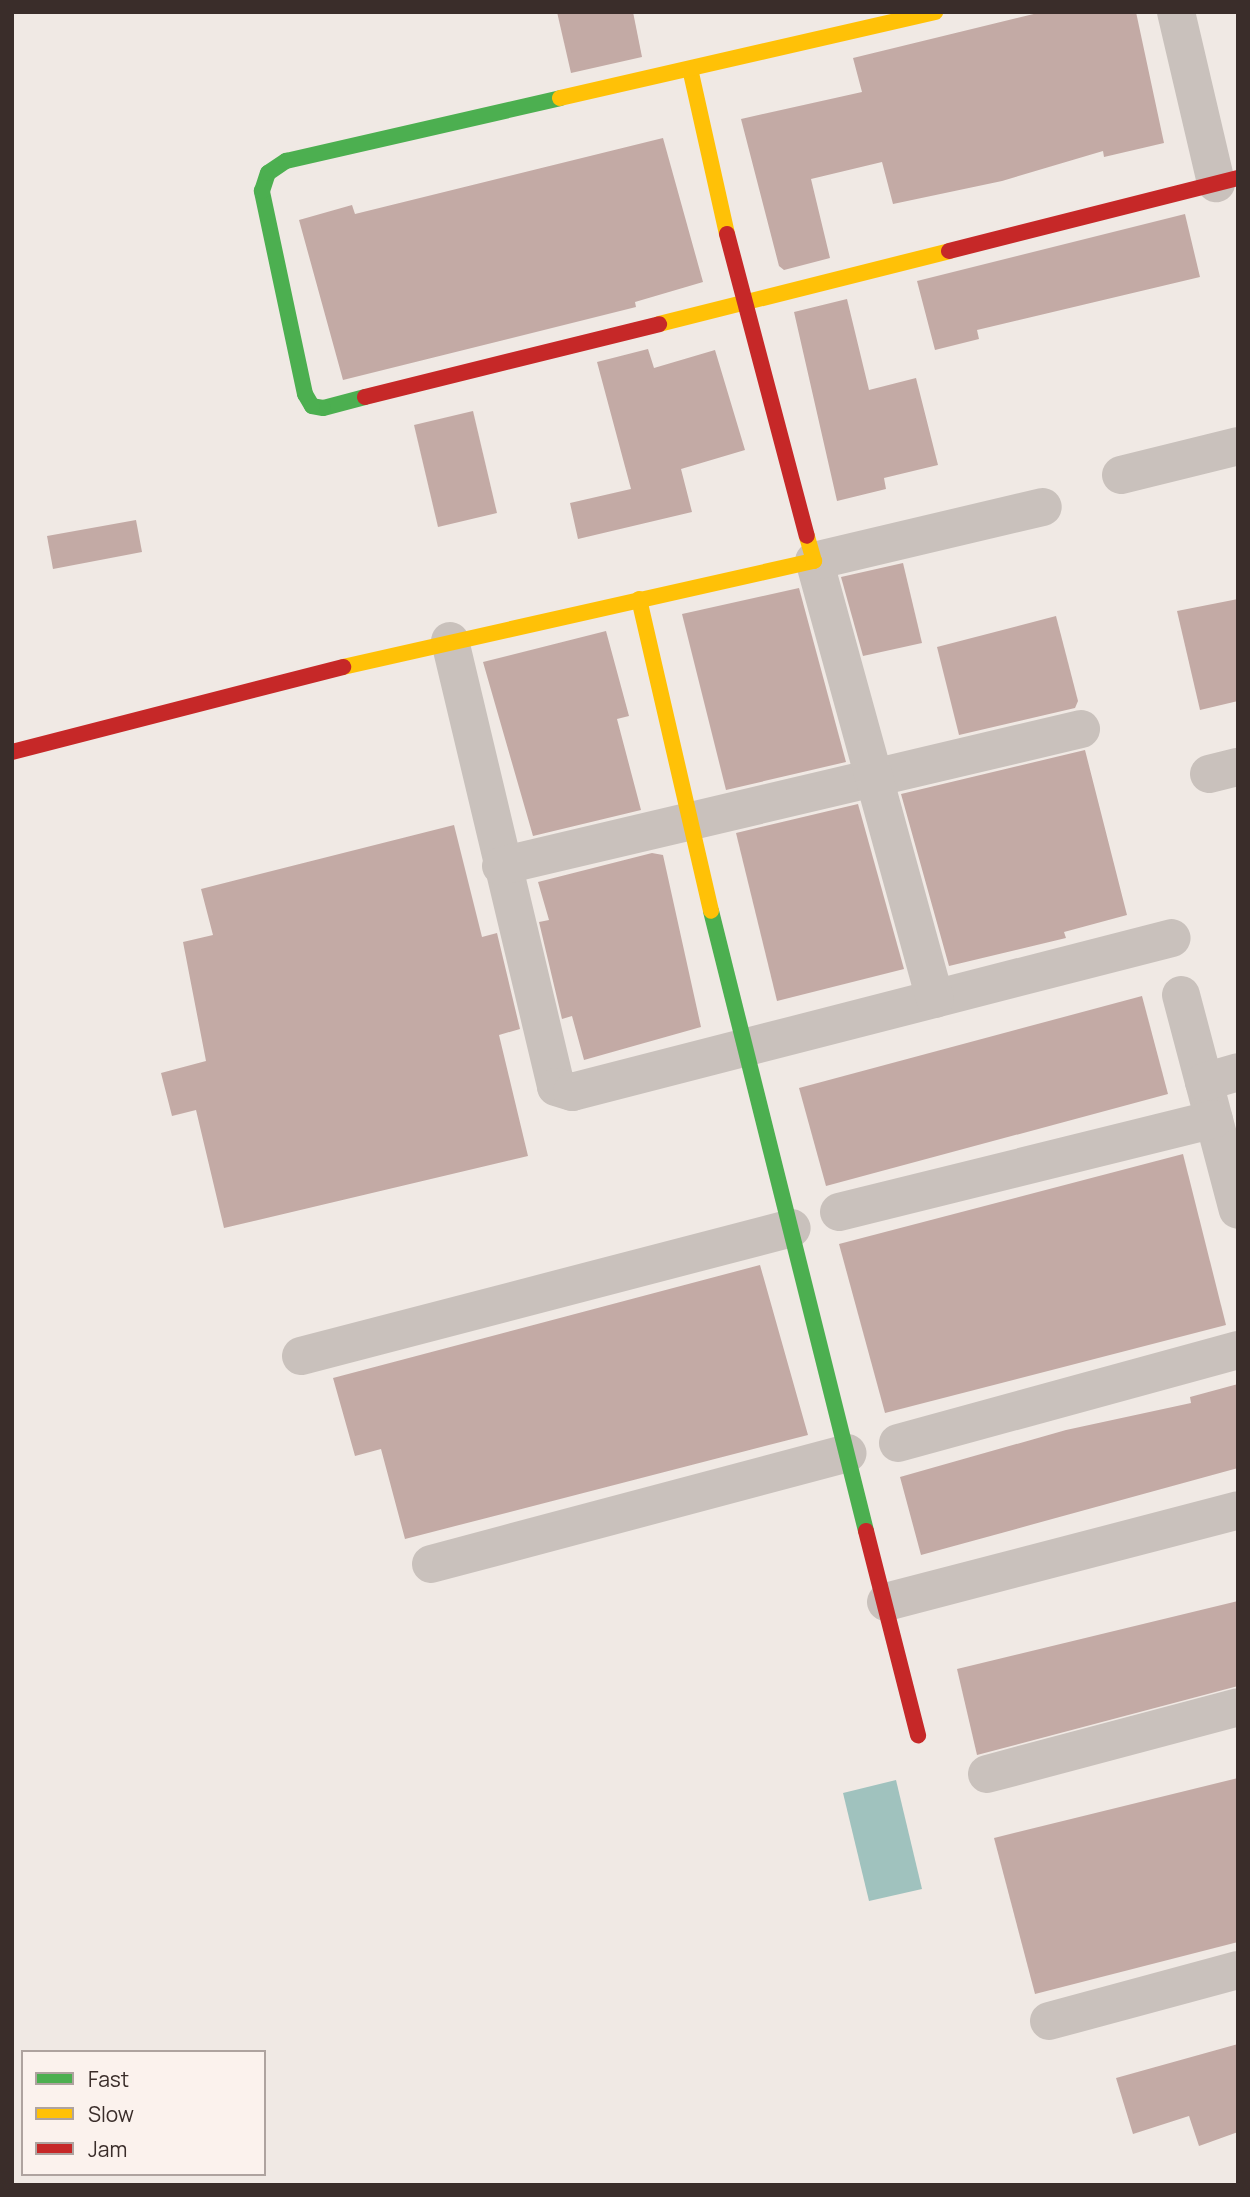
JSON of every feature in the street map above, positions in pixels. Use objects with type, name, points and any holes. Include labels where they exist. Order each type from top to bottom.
[{"type":"street","points":[[935,12],[691,73],[286,161],[268,173],[262,191],[305,394],[312,406],[323,408],[1227,181],[1176,12]]},
{"type":"street","points":[[691,73],[741,301],[814,561],[870,776],[935,999]]},
{"type":"street","points":[[1121,475],[1238,446]]},
{"type":"street","points":[[12,752],[450,641],[814,561],[1043,507]]},
{"type":"street","points":[[639,598],[688,821],[743,1048],[792,1228],[918,1735]]},
{"type":"street","points":[[450,641],[501,866],[556,1087],[572,1092],[1171,938]]},
{"type":"street","points":[[501,866],[870,776],[1081,729]]},
{"type":"street","points":[[1181,995],[1221,1077],[1214,1119],[1238,1209]]},
{"type":"street","points":[[839,1212],[1214,1119]]},
{"type":"street","points":[[301,1356],[792,1228]]},
{"type":"street","points":[[898,1443],[1238,1350]]},
{"type":"street","points":[[431,1564],[847,1452]]},
{"type":"street","points":[[886,1602],[1238,1510]]},
{"type":"street","points":[[987,1774],[1238,1707]]},
{"type":"street","points":[[1049,2021],[1238,1970]]},
{"type":"water","points":[[896,1780],[922,1889],[869,1901],[843,1793]]},
{"type":"building","points":[[557,12],[633,12],[642,57],[571,73]]},
{"type":"building","points":[[1042,12],[1136,12],[1164,143],[1104,157],[1103,151],[1002,181],[893,204],[882,162],[811,179],[830,258],[784,270],[779,266],[741,119],[862,92],[853,58]]},
{"type":"building","points":[[663,138],[703,282],[635,302],[636,307],[343,380],[299,220],[352,205],[355,214]]},
{"type":"building","points":[[1185,214],[1200,277],[977,330],[979,339],[935,350],[917,281]]},
{"type":"building","points":[[847,299],[869,390],[916,378],[938,465],[884,478],[886,489],[837,501],[794,312]]},
{"type":"building","points":[[648,349],[654,368],[715,350],[745,450],[681,469],[692,512],[578,539],[570,503],[631,489],[597,362]]},
{"type":"building","points":[[473,411],[497,513],[438,527],[414,425]]},
{"type":"building","points":[[136,520],[142,552],[53,569],[47,536]]},
{"type":"building","points":[[903,563],[922,643],[863,656],[841,577]]},
{"type":"building","points":[[799,588],[846,762],[726,790],[682,614]]},
{"type":"building","points":[[1238,599],[1238,701],[1200,710],[1177,611]]},
{"type":"building","points":[[1056,616],[1078,701],[1075,708],[959,735],[937,647]]},
{"type":"building","points":[[606,631],[629,716],[617,719],[641,810],[533,836],[483,662]]},
{"type":"building","points":[[1085,750],[1127,915],[1064,932],[1066,938],[949,966],[901,794]]},
{"type":"building","points":[[858,804],[904,969],[777,1001],[736,833]]},
{"type":"building","points":[[454,825],[482,937],[497,933],[520,1029],[499,1035],[528,1156],[224,1228],[196,1110],[172,1116],[161,1073],[206,1061],[183,942],[213,935],[201,889]]},
{"type":"building","points":[[652,853],[663,855],[701,1027],[584,1060],[572,1016],[562,1019],[539,922],[549,920],[538,882]]},
{"type":"building","points":[[1142,996],[1168,1094],[826,1186],[799,1088]]},
{"type":"building","points":[[1183,1154],[1226,1325],[885,1413],[839,1244]]},
{"type":"building","points":[[760,1265],[808,1435],[405,1539],[381,1449],[355,1456],[333,1378]]},
{"type":"building","points":[[1238,1384],[1238,1468],[921,1555],[900,1477],[1066,1430],[1191,1403],[1190,1397]]},
{"type":"building","points":[[1238,1601],[1238,1686],[977,1755],[957,1669]]},
{"type":"building","points":[[1238,1778],[1238,1942],[1035,1994],[994,1838]]},
{"type":"building","points":[[1238,2044],[1238,2132],[1199,2146],[1189,2116],[1133,2134],[1116,2078]]},
{"type":"traffic: fast","points":[[365,397],[323,408],[312,406],[305,394],[262,191],[268,173],[286,161],[560,98]]},
{"type":"traffic: fast","points":[[711,911],[866,1531]]},
{"type":"traffic: slow","points":[[560,98],[935,12]]},
{"type":"traffic: slow","points":[[691,73],[727,234]]},
{"type":"traffic: slow","points":[[659,324],[949,251]]},
{"type":"traffic: slow","points":[[343,667],[814,561],[807,536]]},
{"type":"traffic: slow","points":[[639,599],[711,911]]},
{"type":"traffic: jam","points":[[949,251],[1238,178]]},
{"type":"traffic: jam","points":[[727,234],[807,536]]},
{"type":"traffic: jam","points":[[365,397],[659,324]]},
{"type":"traffic: jam","points":[[12,752],[343,667]]},
{"type":"traffic: jam","points":[[866,1531],[918,1735]]}]
